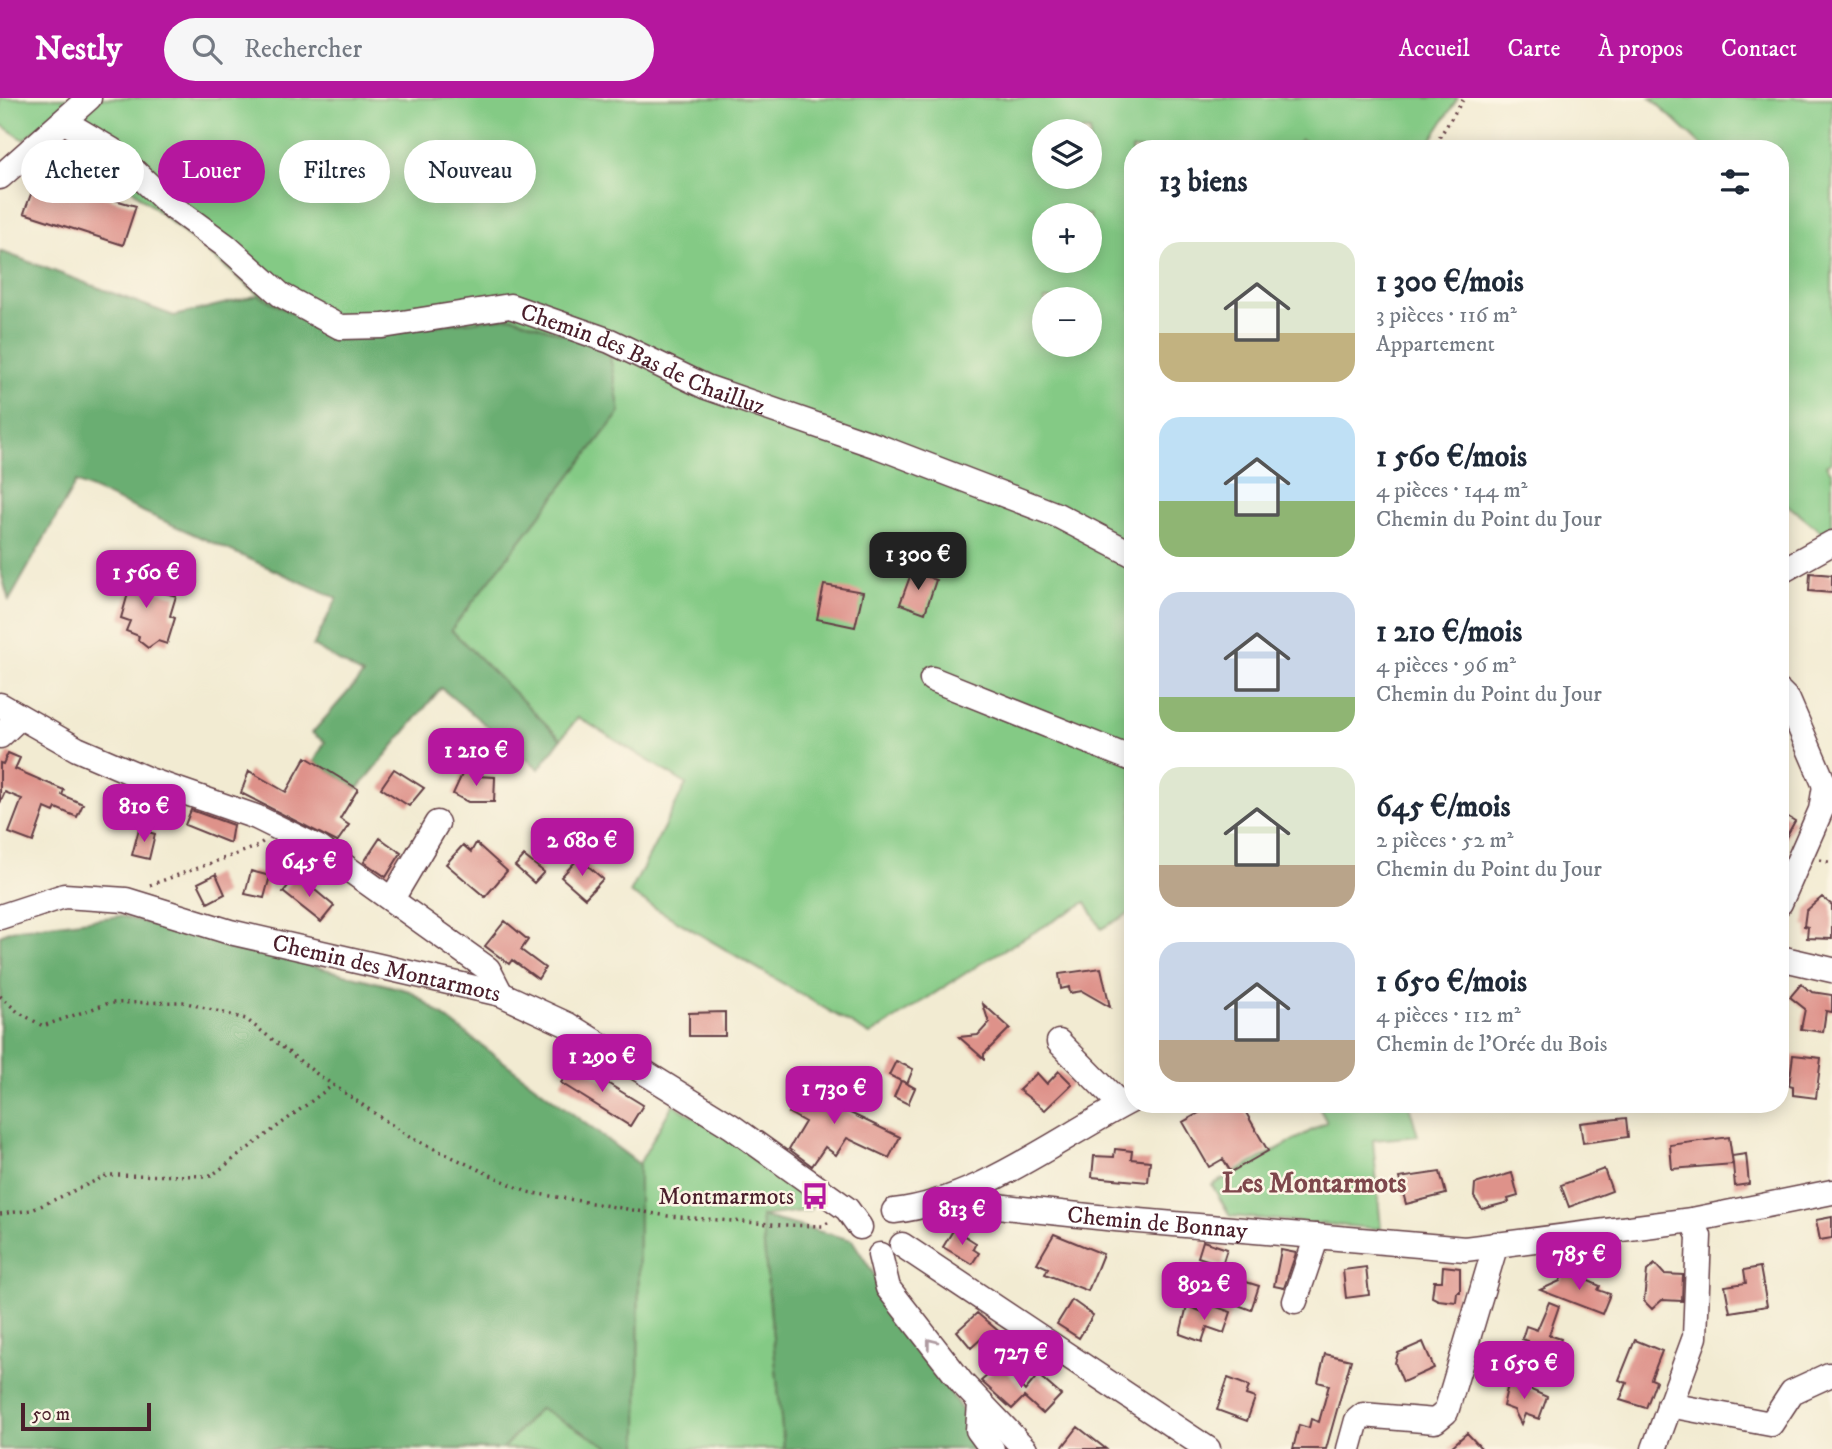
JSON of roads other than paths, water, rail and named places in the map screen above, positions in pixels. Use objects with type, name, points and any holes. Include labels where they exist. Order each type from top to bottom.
[{"type":"street","points":[[0,177],[89,98]]},
{"type":"street","name":"Chemin des Bas de Chailluz","points":[[65,122],[112,150],[170,205],[226,246],[281,295],[340,327],[383,326],[510,306],[610,341],[706,387],[877,446],[1057,515],[1124,550]]},
{"type":"street","points":[[1789,567],[1832,543]]},
{"type":"street","points":[[932,680],[1124,756]]},
{"type":"street","points":[[1789,702],[1828,786],[1821,810],[1789,883]]},
{"type":"street","points":[[0,736],[10,711],[77,750],[278,828],[319,848],[488,969],[501,994]]},
{"type":"street","points":[[392,899],[437,823]]},
{"type":"street","name":"Chemin des Montarmots","points":[[0,917],[64,896],[126,900],[230,932],[501,994],[568,1026],[731,1126],[856,1215]]},
{"type":"street","points":[[1789,960],[1832,970]]},
{"type":"street","points":[[1059,1042],[1124,1099]]},
{"type":"street","points":[[1124,1104],[906,1222],[892,1253],[880,1255],[866,1248],[856,1215],[880,1208],[906,1222],[1208,1449]]},
{"type":"street","name":"Chemin de Bonnay","points":[[954,1198],[1033,1210],[1465,1249],[1692,1220],[1832,1192]]},
{"type":"street","points":[[1654,1449],[1695,1337],[1699,1236],[1692,1220]]},
{"type":"street","points":[[1295,1301],[1317,1236]]},
{"type":"street","points":[[1349,1449],[1357,1420],[1363,1415],[1435,1421],[1446,1412],[1496,1244]]},
{"type":"street","points":[[880,1255],[888,1288],[980,1404],[1026,1449]]},
{"type":"street","points":[[1670,1405],[1771,1424],[1792,1392],[1829,1375]]},
{"type":"street","points":[[980,1404],[978,1430],[992,1449]]},
{"type":"place","name":"Montmarmots","points":[[815,1196]]},
{"type":"district","name":"Les Montarmots","points":[[1314,1182]]}]
